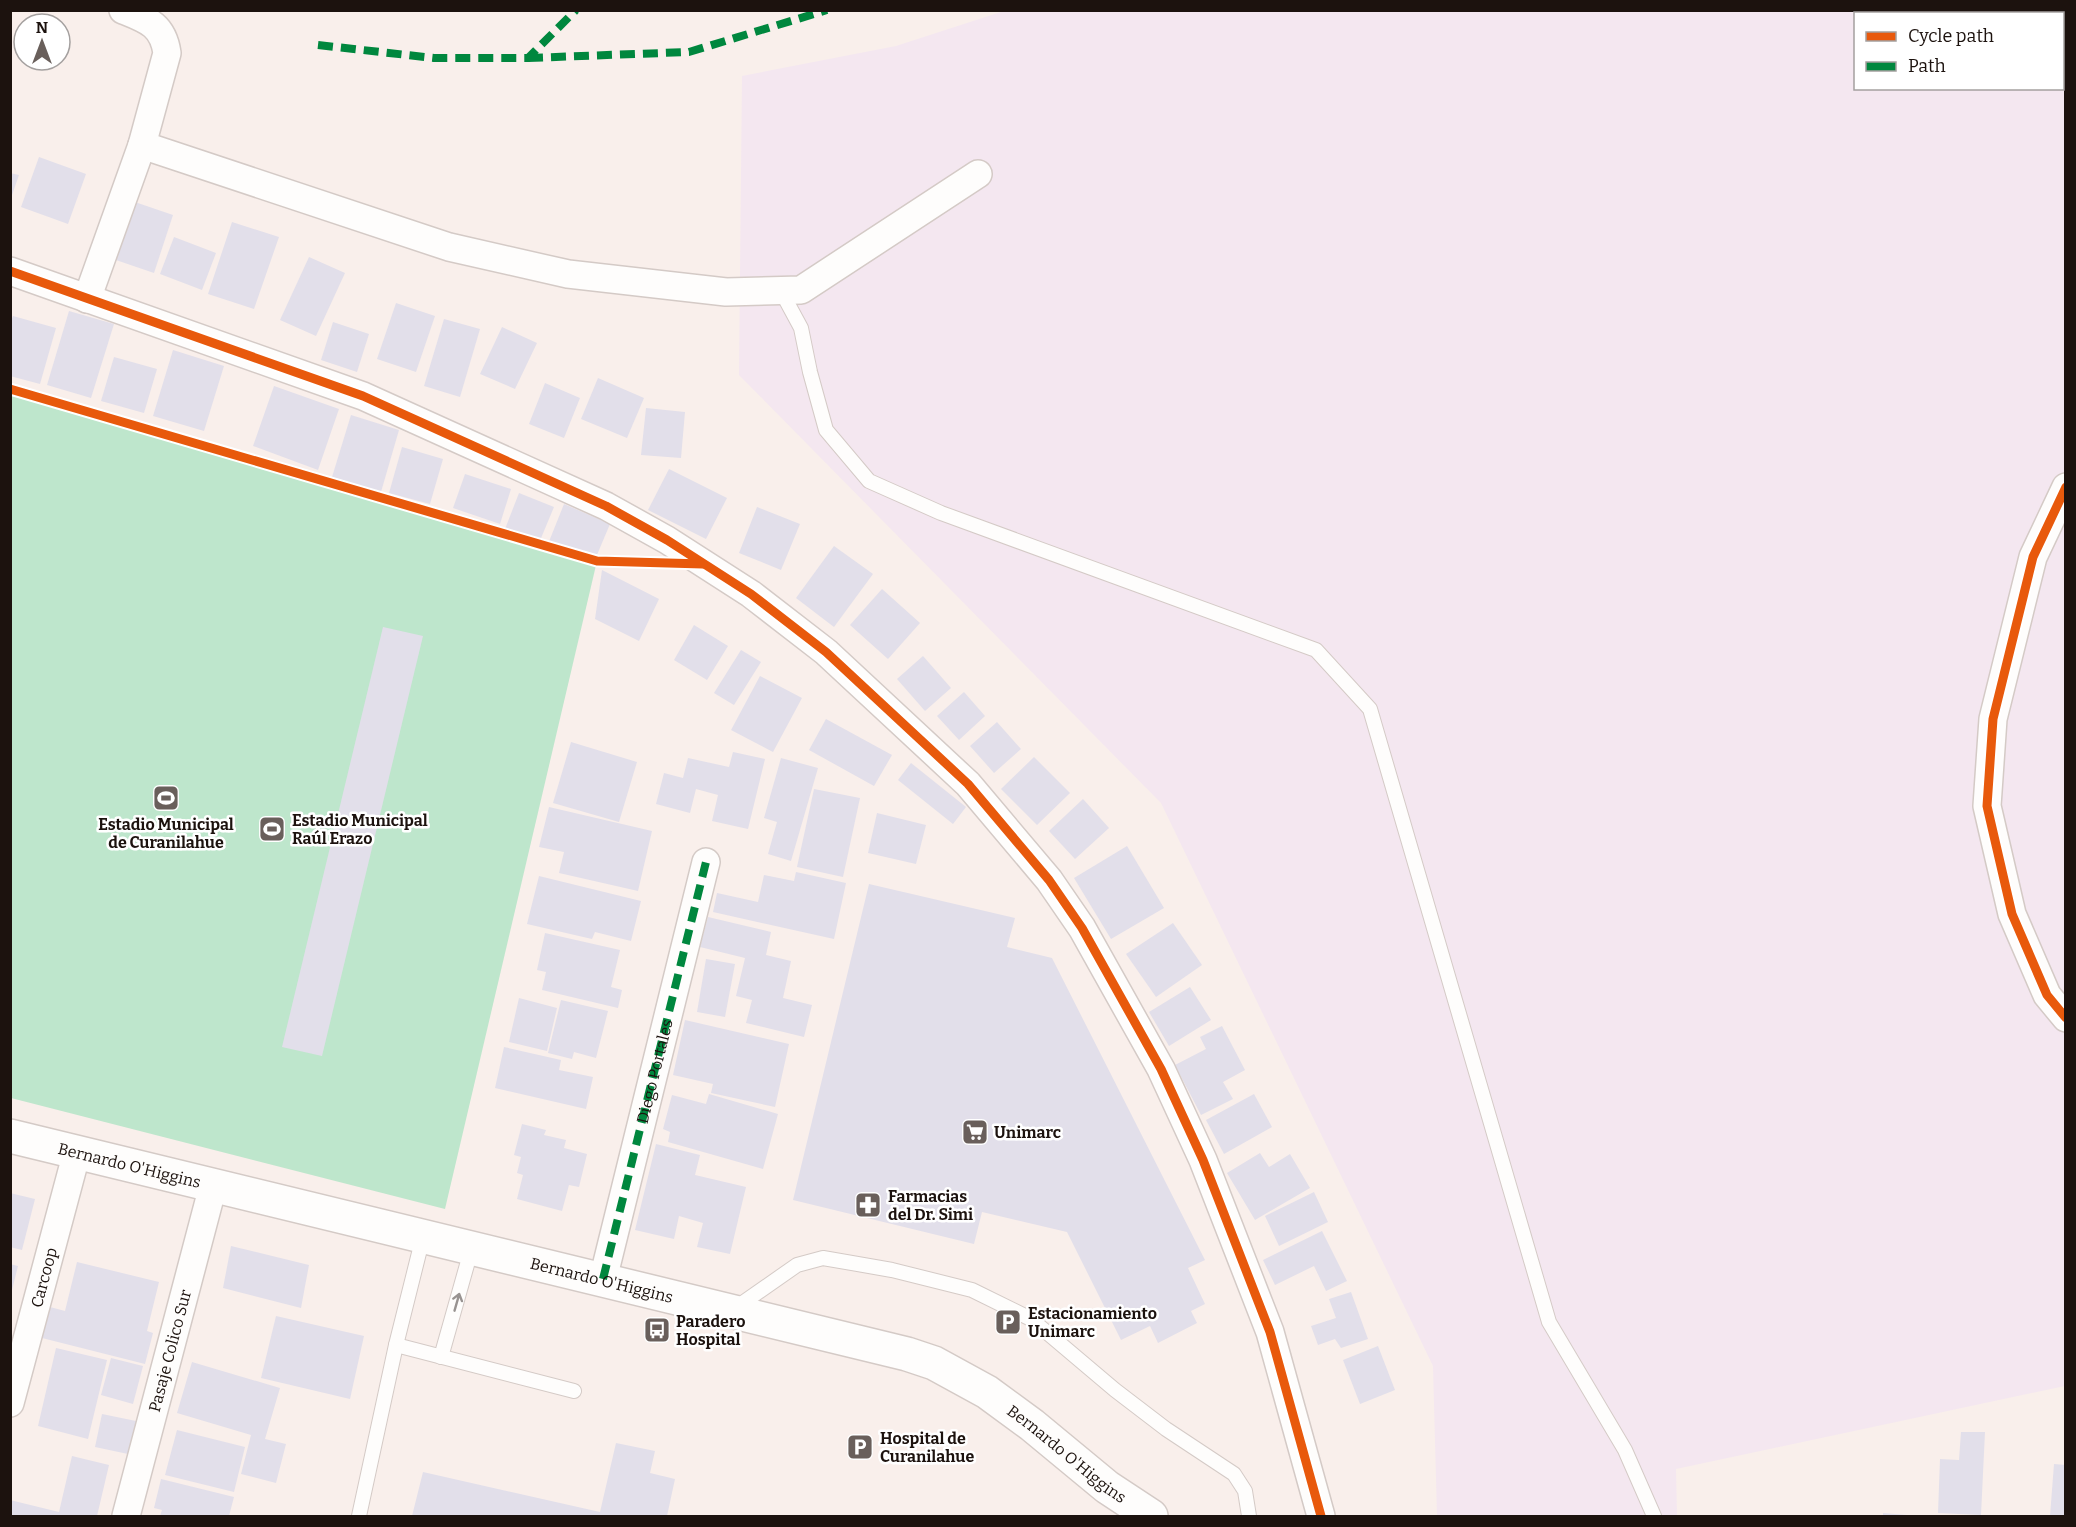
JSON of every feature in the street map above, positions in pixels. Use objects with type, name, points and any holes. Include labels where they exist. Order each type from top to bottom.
[{"type":"main road","name":"Bernardo O'Higgins","points":[[10,1136],[879,1345],[934,1363],[1010,1407],[1107,1487],[1151,1516]]},
{"type":"street","points":[[87,299],[142,145],[167,53],[158,28],[148,20],[123,10]]},
{"type":"street","points":[[142,145],[449,247],[568,274],[726,292],[801,290],[978,174]]},
{"type":"street","points":[[10,271],[363,396],[606,506],[667,540],[751,594],[826,652],[968,784],[1049,880],[1082,928],[1161,1069],[1203,1160],[1270,1332],[1321,1516]]},
{"type":"street","points":[[2066,487],[2033,556],[1993,719],[1987,806],[2012,915],[2048,995],[2066,1018]]},
{"type":"street","name":"Diego Portales","points":[[603,1279],[706,862]]},
{"type":"street","name":"Carcoop","points":[[10,1403],[77,1152]]},
{"type":"street","name":"Pasaje Colico Sur","points":[[126,1516],[213,1186]]},
{"type":"lane","points":[[781,291],[801,328],[826,430],[869,481],[941,513],[1316,650],[1370,710],[1549,1322],[1625,1450],[1654,1516]]},
{"type":"lane","points":[[359,1516],[396,1345],[423,1235]]},
{"type":"lane","points":[[441,1357],[472,1247]]},
{"type":"lane","points":[[732,1311],[797,1266],[823,1258],[892,1270],[972,1290],[1031,1319],[1158,1423],[1234,1474],[1245,1491],[1249,1516]]},
{"type":"lane","points":[[396,1345],[574,1391]]},
{"type":"shaded area","points":[[1007,10],[2065,11],[2065,1386],[1676,1469],[1677,1516],[1437,1516],[1433,1366],[1161,803],[739,375],[742,76],[896,46]]},
{"type":"green space","name":"Estadio Municipal Raúl Erazo","points":[[11,389],[597,561],[445,1209],[11,1098]]},
{"type":"building","points":[[39,157],[86,174],[68,224],[21,207]]},
{"type":"building","points":[[10,173],[19,175],[11,198],[10,198]]},
{"type":"building","points":[[129,200],[173,215],[154,273],[110,258]]},
{"type":"building","points":[[232,222],[279,237],[254,309],[208,294]]},
{"type":"building","points":[[174,237],[216,253],[202,290],[160,274]]},
{"type":"building","points":[[309,257],[345,273],[316,336],[280,320]]},
{"type":"building","points":[[396,303],[435,316],[416,372],[377,359]]},
{"type":"building","points":[[69,311],[114,324],[91,398],[47,385]]},
{"type":"building","points":[[13,316],[56,328],[40,384],[10,376],[10,323]]},
{"type":"building","points":[[444,319],[480,329],[460,397],[424,386]]},
{"type":"building","points":[[333,322],[369,334],[357,372],[321,360]]},
{"type":"building","points":[[502,327],[537,343],[515,389],[480,374]]},
{"type":"building","points":[[173,350],[224,366],[204,431],[153,416]]},
{"type":"building","points":[[114,357],[157,369],[144,413],[101,401]]},
{"type":"building","points":[[598,378],[644,398],[627,438],[581,419]]},
{"type":"building","points":[[545,383],[580,398],[564,438],[529,424]]},
{"type":"building","points":[[274,386],[339,409],[318,470],[253,446]]},
{"type":"building","points":[[646,408],[685,412],[681,458],[641,455]]},
{"type":"building","points":[[351,415],[399,430],[381,492],[332,477]]},
{"type":"building","points":[[402,447],[443,459],[430,504],[389,493]]},
{"type":"building","points":[[669,469],[727,498],[706,539],[648,510]]},
{"type":"building","points":[[465,474],[511,489],[500,524],[453,508]]},
{"type":"building","points":[[519,493],[554,507],[539,543],[505,529]]},
{"type":"building","points":[[564,504],[610,524],[594,562],[548,544]]},
{"type":"building","points":[[757,507],[800,524],[781,570],[739,553]]},
{"type":"building","points":[[834,546],[873,574],[834,627],[796,598]]},
{"type":"building","points":[[602,570],[659,599],[639,641],[595,619]]},
{"type":"building","points":[[882,589],[920,623],[888,659],[850,625]]},
{"type":"building","points":[[694,625],[728,646],[707,680],[674,660]]},
{"type":"building","points":[[383,627],[423,636],[322,1056],[282,1047]]},
{"type":"building","points":[[741,650],[761,662],[734,705],[714,693]]},
{"type":"building","points":[[923,656],[951,688],[925,711],[897,679]]},
{"type":"building","points":[[760,676],[802,698],[773,752],[731,730]]},
{"type":"building","points":[[964,692],[985,716],[959,740],[937,716]]},
{"type":"building","points":[[826,719],[892,755],[874,786],[809,750]]},
{"type":"building","points":[[997,722],[1021,749],[994,773],[970,746]]},
{"type":"building","points":[[571,742],[637,762],[619,822],[553,803]]},
{"type":"building","points":[[733,752],[765,759],[748,829],[712,821],[718,795],[696,789],[690,813],[656,804],[664,773],[683,778],[688,758],[729,767]]},
{"type":"building","points":[[1034,757],[1070,793],[1037,825],[1001,789]]},
{"type":"building","points":[[781,758],[818,768],[791,861],[768,854],[777,822],[764,818]]},
{"type":"building","points":[[911,763],[966,807],[953,824],[898,780]]},
{"type":"building","points":[[814,789],[860,798],[843,877],[797,867]]},
{"type":"building","points":[[1083,799],[1109,828],[1075,859],[1049,831]]},
{"type":"building","points":[[549,807],[652,831],[638,891],[559,873],[564,852],[539,847]]},
{"type":"building","points":[[877,813],[926,825],[916,864],[868,853]]},
{"type":"building","points":[[1127,846],[1164,908],[1111,939],[1074,878]]},
{"type":"building","points":[[796,872],[846,883],[834,939],[713,912],[717,893],[758,902],[764,875],[794,881]]},
{"type":"building","points":[[539,876],[641,901],[631,941],[595,932],[592,939],[527,924]]},
{"type":"building","name":"Unimarc","points":[[869,884],[1015,918],[1007,947],[1052,958],[1205,1260],[1188,1268],[1205,1304],[1191,1311],[1197,1323],[1158,1343],[1150,1326],[1121,1340],[1067,1232],[982,1212],[974,1244],[793,1200]]},
{"type":"building","points":[[708,917],[771,932],[766,955],[791,961],[783,998],[812,1005],[804,1037],[746,1023],[752,1000],[736,996],[745,958],[700,947]]},
{"type":"building","points":[[1173,923],[1202,965],[1156,997],[1126,954]]},
{"type":"building","points":[[545,933],[620,950],[611,987],[622,990],[618,1008],[542,990],[546,972],[537,970]]},
{"type":"building","points":[[706,959],[735,964],[725,1017],[697,1012]]},
{"type":"building","points":[[1190,987],[1211,1020],[1169,1046],[1149,1012]]},
{"type":"building","points":[[519,998],[557,1008],[547,1051],[509,1042]]},
{"type":"building","points":[[561,1000],[608,1011],[596,1058],[574,1052],[572,1059],[548,1053]]},
{"type":"building","points":[[685,1020],[789,1044],[775,1107],[711,1093],[713,1084],[673,1075]]},
{"type":"building","points":[[1222,1026],[1245,1070],[1223,1082],[1233,1099],[1201,1115],[1175,1065],[1206,1049],[1200,1037]]},
{"type":"building","points":[[504,1047],[561,1060],[559,1070],[593,1077],[586,1109],[495,1088]]},
{"type":"building","points":[[709,1094],[778,1114],[763,1169],[668,1142],[670,1132],[663,1129],[672,1095],[706,1104]]},
{"type":"building","points":[[1254,1094],[1272,1127],[1224,1154],[1206,1120]]},
{"type":"building","points":[[522,1124],[546,1130],[544,1135],[566,1140],[564,1148],[587,1154],[579,1187],[569,1185],[562,1211],[517,1199],[523,1175],[517,1173],[521,1157],[514,1155]]},
{"type":"building","points":[[656,1144],[700,1155],[695,1175],[746,1187],[730,1254],[697,1247],[703,1223],[679,1216],[674,1239],[635,1230]]},
{"type":"building","points":[[1260,1153],[1269,1167],[1290,1154],[1310,1188],[1255,1220],[1227,1173]]},
{"type":"building","points":[[1314,1192],[1328,1222],[1279,1246],[1265,1216]]},
{"type":"building","points":[[10,1193],[35,1199],[22,1250],[10,1247]]},
{"type":"building","points":[[1322,1231],[1347,1281],[1326,1291],[1314,1266],[1275,1285],[1263,1260]]},
{"type":"building","points":[[231,1246],[309,1265],[301,1308],[223,1288]]},
{"type":"building","points":[[77,1262],[159,1282],[147,1331],[153,1333],[145,1364],[42,1338],[50,1307],[65,1311]]},
{"type":"building","points":[[10,1264],[18,1266],[11,1294],[10,1294]]},
{"type":"building","points":[[1351,1292],[1368,1339],[1341,1348],[1335,1339],[1318,1345],[1311,1326],[1336,1318],[1329,1299]]},
{"type":"building","points":[[276,1316],[364,1336],[350,1399],[261,1378]]},
{"type":"building","points":[[1378,1346],[1395,1390],[1360,1404],[1343,1360]]},
{"type":"building","points":[[56,1348],[107,1360],[88,1439],[38,1426]]},
{"type":"building","points":[[111,1358],[143,1366],[133,1404],[101,1395]]},
{"type":"building","points":[[192,1362],[280,1388],[265,1439],[286,1444],[276,1483],[241,1474],[251,1435],[177,1413]]},
{"type":"building","points":[[102,1414],[136,1421],[128,1454],[95,1447]]},
{"type":"building","points":[[177,1430],[245,1447],[234,1492],[165,1475]]},
{"type":"building","points":[[1961,1432],[1985,1432],[1981,1515],[1938,1513],[1940,1459],[1959,1460]]},
{"type":"building","points":[[616,1443],[655,1451],[650,1473],[675,1479],[667,1516],[412,1516],[423,1472],[600,1512]]},
{"type":"building","points":[[72,1456],[109,1465],[97,1516],[10,1516],[10,1500],[59,1512]]},
{"type":"building","points":[[2054,1464],[2066,1465],[2066,1516],[2050,1516]]},
{"type":"building","points":[[161,1479],[234,1497],[229,1516],[160,1516],[162,1510],[154,1508]]},
{"type":"building","points":[[1883,1513],[1907,1515],[1907,1516],[1883,1516]]},
{"type":"marked path","points":[[318,45],[434,58],[528,58],[576,10]]},
{"type":"marked path","points":[[528,58],[689,52],[827,10]]},
{"type":"marked path","points":[[603,1279],[706,862]]},
{"type":"cycle path","points":[[10,271],[363,396],[606,506],[667,540],[751,594],[826,652],[968,784],[1049,880],[1082,928],[1161,1069],[1203,1160],[1270,1332],[1321,1516]]},
{"type":"cycle path","points":[[10,389],[597,561],[703,564]]},
{"type":"cycle path","points":[[2066,487],[2033,557],[1993,719],[1987,806],[2012,914],[2047,995],[2066,1018]]},
{"type":"place","name":"Estadio Municipal de Curanilahue","points":[[166,798]]},
{"type":"place","name":"Estadio Municipal Raúl Erazo","points":[[272,829]]},
{"type":"place","name":"Unimarc","points":[[975,1132]]},
{"type":"place","name":"Farmacias del Dr. Simi","points":[[868,1205]]},
{"type":"place","name":"Estacionamiento Unimarc","points":[[1008,1322]]},
{"type":"place","name":"Paradero Hospital","points":[[657,1330]]},
{"type":"place","name":"Hospital de Curanilahue","points":[[860,1447]]}]
